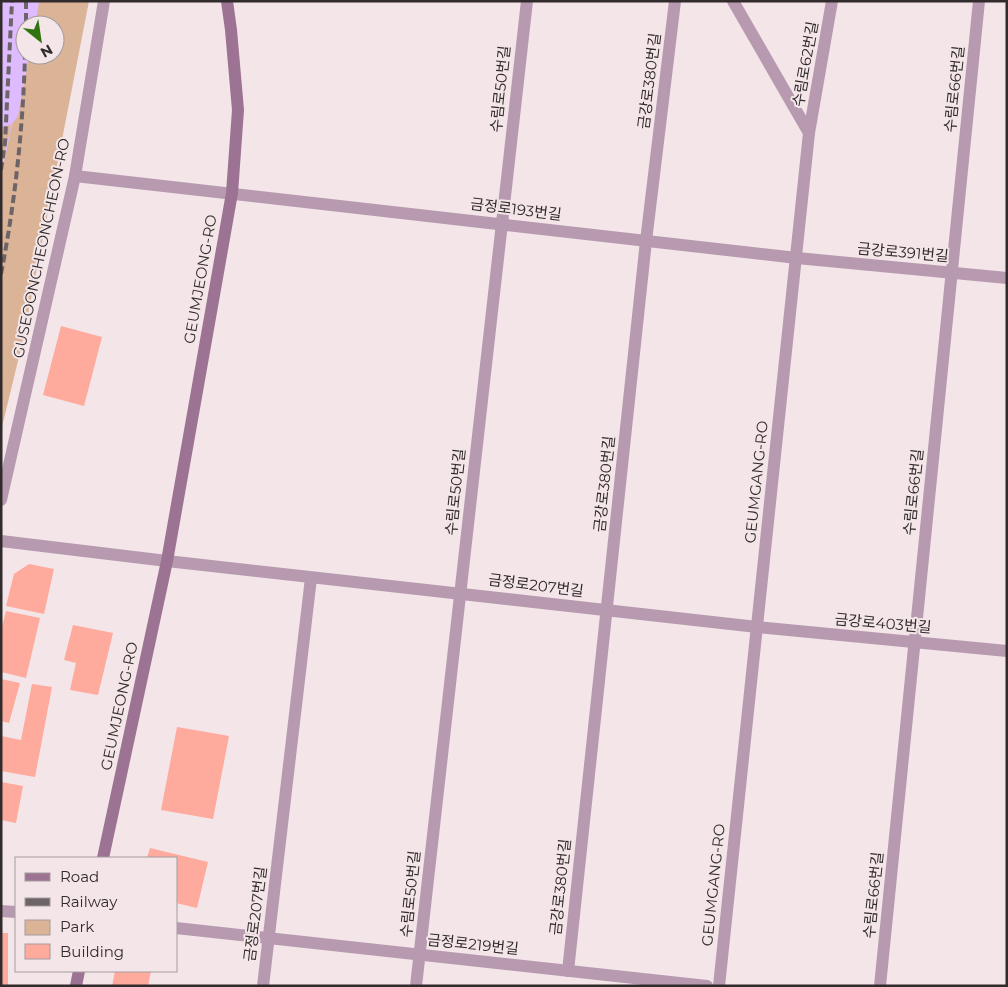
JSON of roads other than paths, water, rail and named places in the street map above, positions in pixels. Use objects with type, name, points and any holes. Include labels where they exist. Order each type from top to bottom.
[{"type":"main road","name":"GEUMJEONG-RO","points":[[103,857],[167,560],[232,193],[238,110],[232,30],[226,1]]},
{"type":"main road","points":[[76,986],[79,972]]},
{"type":"street","name":"GUSEOONCHEONCHEON-RO","points":[[1,500],[76,176],[104,1]]},
{"type":"street","name":"수림로50번길","points":[[416,986],[527,1]]},
{"type":"street","name":"금강로380번길","points":[[568,970],[646,241],[675,1]]},
{"type":"street","points":[[733,1],[809,133]]},
{"type":"street","name":"수림로62번길","points":[[809,133],[832,1]]},
{"type":"street","name":"수림로66번길","points":[[880,986],[979,1]]},
{"type":"street","name":"GEUMGANG-RO","points":[[719,986],[809,133]]},
{"type":"street","name":"금정로193번길","points":[[76,176],[797,258]]},
{"type":"street","name":"금강로391번길","points":[[797,258],[1007,278]]},
{"type":"street","points":[[1,541],[167,560]]},
{"type":"street","name":"금정로207번길","points":[[167,560],[757,628]]},
{"type":"street","name":"금정로207번길","points":[[263,986],[311,578]]},
{"type":"street","name":"금강로403번길","points":[[757,628],[1007,651]]},
{"type":"street","points":[[1,911],[15,912]]},
{"type":"street","name":"금정로219번길","points":[[178,928],[707,986]]},
{"type":"waterway","points":[[1,109],[21,1]]},
{"type":"railway","points":[[1,170],[5,143],[12,1]]},
{"type":"railway","points":[[26,1],[26,15]]},
{"type":"railway","points":[[1,274],[18,165],[24,65]]}]
